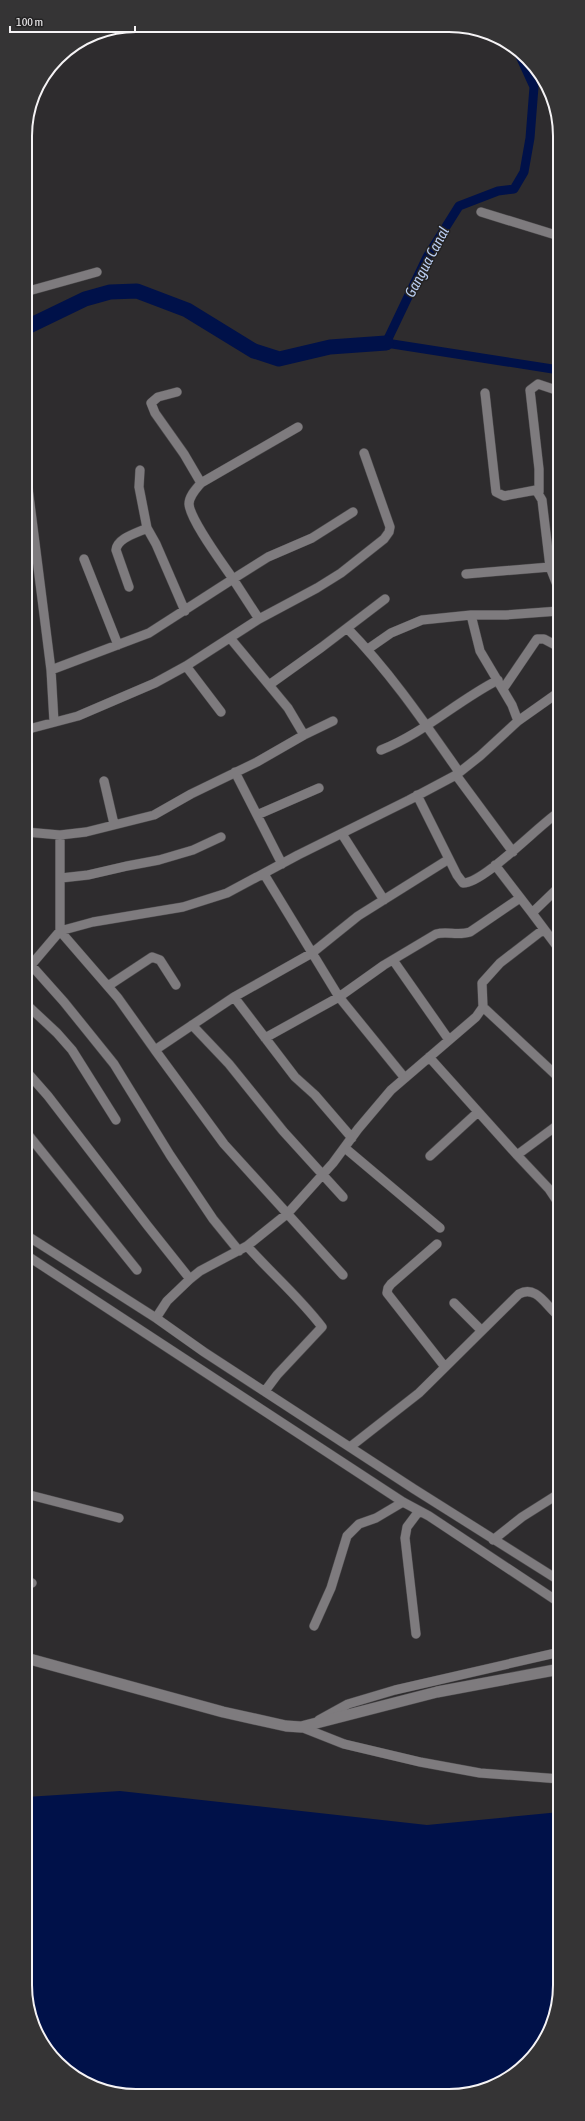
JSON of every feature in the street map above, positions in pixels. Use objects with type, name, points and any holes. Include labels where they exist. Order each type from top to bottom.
[{"type":"street","points":[[481,212],[553,234]]},
{"type":"street","points":[[32,290],[97,272]]},
{"type":"street","points":[[553,389],[538,384],[530,390],[538,462],[539,492],[542,500],[550,568],[553,575]]},
{"type":"street","points":[[177,392],[158,397],[152,403],[155,413],[184,454],[201,483]]},
{"type":"street","points":[[485,393],[496,492],[504,496],[531,490],[536,490],[539,492]]},
{"type":"street","points":[[259,619],[190,511],[190,497],[201,483],[298,427]]},
{"type":"street","points":[[32,728],[78,716],[156,683],[186,666],[259,619],[318,588],[341,573],[384,539],[389,532],[390,522],[364,453]]},
{"type":"street","points":[[140,470],[139,487],[147,528],[156,544],[185,611]]},
{"type":"street","points":[[51,670],[150,633],[268,557],[312,538],[353,512]]},
{"type":"street","points":[[129,587],[116,550],[116,546],[120,541],[147,528]]},
{"type":"street","points":[[32,549],[51,670],[54,722]]},
{"type":"street","points":[[84,559],[118,645]]},
{"type":"street","points":[[466,574],[550,568]]},
{"type":"street","points":[[269,685],[385,599]]},
{"type":"street","points":[[368,649],[391,633],[422,620],[471,615],[506,615],[553,611]]},
{"type":"street","points":[[471,615],[480,651],[503,689],[518,721]]},
{"type":"street","points":[[347,628],[368,649],[398,685],[513,852]]},
{"type":"street","points":[[230,638],[288,708],[304,735]]},
{"type":"street","points":[[503,689],[537,639],[544,639],[553,644]]},
{"type":"street","points":[[186,666],[221,712]]},
{"type":"street","points":[[381,750],[427,727],[476,693],[498,680]]},
{"type":"street","points":[[32,963],[60,930],[93,922],[182,907],[227,893],[458,774],[518,721],[553,696]]},
{"type":"street","points":[[32,833],[60,835],[86,832],[114,824],[154,816],[191,794],[258,762],[304,735],[333,721]]},
{"type":"street","points":[[235,772],[282,864]]},
{"type":"street","points":[[104,780],[114,824]]},
{"type":"street","points":[[257,815],[319,788]]},
{"type":"street","points":[[417,795],[456,875],[463,883],[472,881],[513,852],[553,817]]},
{"type":"street","points":[[342,834],[384,900]]},
{"type":"street","points":[[60,835],[60,930],[108,986],[224,1144],[288,1212],[343,1274]]},
{"type":"street","points":[[60,878],[88,875],[159,860],[193,850],[221,837]]},
{"type":"street","points":[[155,1050],[234,997],[312,952],[358,916],[449,859]]},
{"type":"street","points":[[495,865],[553,941]]},
{"type":"street","points":[[264,874],[339,997],[404,1077]]},
{"type":"street","points":[[532,913],[553,893]]},
{"type":"street","points":[[265,1038],[339,997],[393,960],[436,934],[442,932],[462,935],[470,932],[520,898]]},
{"type":"street","points":[[156,1318],[167,1301],[190,1279],[200,1271],[243,1249],[288,1212],[345,1148],[382,1100],[404,1077],[476,1017],[483,1007],[482,983],[486,977],[500,963],[544,929]]},
{"type":"street","points":[[108,986],[152,957],[160,960],[176,985]]},
{"type":"street","points":[[393,960],[449,1040]]},
{"type":"street","points":[[32,972],[64,1002],[114,1064],[170,1155],[213,1218],[243,1249],[304,1304],[322,1328],[277,1375],[266,1391]]},
{"type":"street","points":[[234,997],[295,1077],[315,1095],[352,1138]]},
{"type":"street","points":[[483,1007],[553,1072]]},
{"type":"street","points":[[32,1010],[57,1033],[72,1050],[116,1120]]},
{"type":"street","points":[[192,1025],[229,1064],[263,1108],[343,1197]]},
{"type":"street","points":[[429,1057],[553,1196]]},
{"type":"street","points":[[32,1078],[48,1096],[147,1226],[190,1279]]},
{"type":"street","points":[[430,1156],[478,1112]]},
{"type":"street","points":[[517,1155],[553,1128]]},
{"type":"street","points":[[32,1139],[137,1270]]},
{"type":"street","points":[[345,1148],[440,1228]]},
{"type":"street","points":[[32,1239],[156,1318],[204,1352],[493,1540],[553,1577]]},
{"type":"street","points":[[437,1244],[391,1284],[386,1293],[445,1368]]},
{"type":"street","points":[[32,1259],[553,1598]]},
{"type":"street","points":[[350,1447],[419,1393],[519,1294],[528,1291],[538,1295],[553,1309]]},
{"type":"street","points":[[454,1303],[481,1330]]},
{"type":"street","points":[[381,1486],[390,1473]]},
{"type":"street","points":[[32,1496],[119,1518]]},
{"type":"street","points":[[493,1540],[522,1517],[553,1497]]},
{"type":"street","points":[[314,1626],[331,1588],[347,1536],[359,1524],[376,1518],[403,1502]]},
{"type":"street","points":[[416,1634],[405,1538],[407,1527],[419,1511]]},
{"type":"street","points":[[305,1726],[348,1704],[395,1690],[553,1654]]},
{"type":"street","points":[[32,1660],[217,1710],[286,1726],[305,1726],[437,1692],[553,1669]]},
{"type":"street","points":[[305,1726],[344,1744],[420,1762],[480,1773],[553,1778]]},
{"type":"shaded area","points":[[120,1791],[427,1825],[553,1813],[553,1992],[549,2012],[542,2031],[535,2043],[518,2063],[507,2071],[482,2083],[462,2088],[129,2089],[116,2087],[90,2078],[67,2063],[50,2043],[40,2025],[33,1998],[32,1797]]},
{"type":"waterway","name":"Gangua Canal","points":[[524,65],[534,87],[530,138],[524,172],[514,189],[498,191],[459,206],[427,257],[386,343],[553,369]]},
{"type":"waterway","points":[[32,325],[85,299],[110,292],[137,291],[187,310],[254,351],[279,359],[330,347],[386,343]]}]
